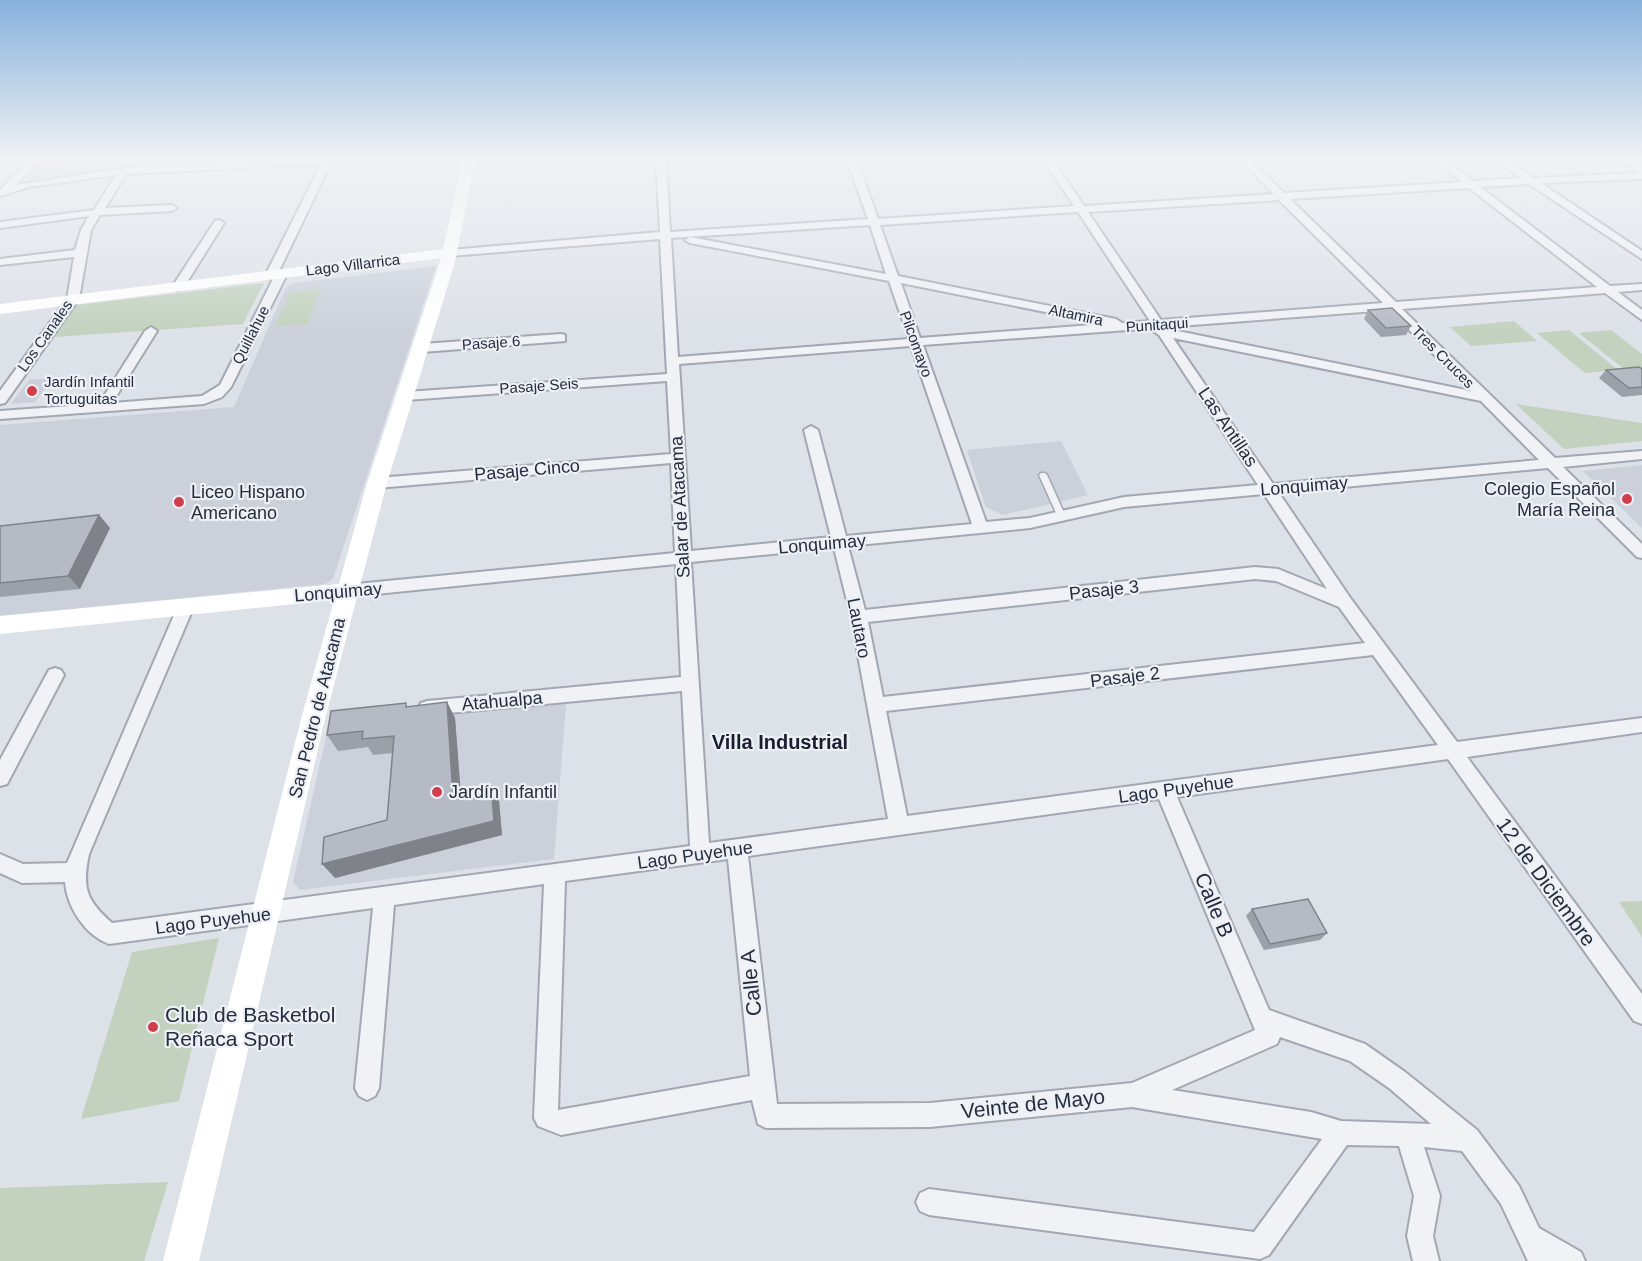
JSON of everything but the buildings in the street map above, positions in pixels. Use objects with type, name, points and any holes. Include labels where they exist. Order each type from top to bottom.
[{"type":"street","points":[[0,225],[50,219]]},
{"type":"street","name":"Los Canales","points":[[0,399],[73,299],[80,253],[87,230],[94,219]]},
{"type":"street","name":"Quillahue","points":[[103,407],[204,400],[225,387],[301,219]]},
{"type":"street","name":"San Pedro de Atacama","points":[[181,1261],[267,915],[324,718],[346,591],[377,483],[422,348],[450,253],[457,219]]},
{"type":"street","name":"Salar de Atacama","points":[[666,219],[672,377],[700,855]]},
{"type":"street","name":"Pilcomayo","points":[[874,219],[892,278],[981,529]]},
{"type":"street","name":"Lago Villarrica","points":[[0,309],[450,253],[925,219]]},
{"type":"street","name":"Las Antillas","points":[[1087,219],[1345,603],[1450,752]]},
{"type":"street","name":"Tres Cruces","points":[[1304,219],[1642,553]]},
{"type":"street","points":[[1515,219],[1642,316]]},
{"type":"street","points":[[1587,219],[1642,256]]},
{"type":"street","points":[[178,287],[219,223]]},
{"type":"street","name":"Altamira","points":[[667,236],[1135,327]]},
{"type":"street","points":[[0,262],[80,253]]},
{"type":"street","name":"Punitaqui","points":[[672,361],[1135,327],[1162,329],[1642,287]]},
{"type":"street","points":[[1162,329],[1484,398]]},
{"type":"street","points":[[0,415],[103,407],[151,331]]},
{"type":"street","name":"Pasaje 6","points":[[422,348],[561,338]]},
{"type":"street","name":"Pasaje Seis","points":[[406,396],[672,377]]},
{"type":"street","name":"Lautaro","points":[[811,430],[859,616],[874,705],[899,827]]},
{"type":"street","name":"Lonquimay","points":[[0,625],[981,529],[1030,523],[1124,502],[1642,455]]},
{"type":"street","name":"Pasaje Cinco","points":[[377,483],[677,458]]},
{"type":"street","name":"Pasaje 3","points":[[859,616],[1263,573],[1278,575],[1345,603]]},
{"type":"street","name":"Lago Puyehue","points":[[186,606],[79,854],[74,872],[76,895],[84,913],[109,934],[267,915],[1642,725]]},
{"type":"street","name":"Pasaje 2","points":[[874,705],[1377,648]]},
{"type":"street","points":[[0,777],[55,675]]},
{"type":"street","name":"Atahualpa","points":[[407,710],[691,682]]},
{"type":"street","name":"12 de Diciembre","points":[[1450,752],[1642,1013]]},
{"type":"street","name":"Calle B","points":[[1165,791],[1262,1019]]},
{"type":"street","name":"Calle A","points":[[737,850],[766,1116]]},
{"type":"street","points":[[0,864],[22,874],[74,872]]},
{"type":"street","points":[[555,875],[546,1118],[561,1123],[762,1086]]},
{"type":"street","points":[[367,1088],[384,898]]},
{"type":"street","points":[[1262,1019],[1357,1052],[1397,1080],[1468,1139],[1510,1195],[1542,1261]]},
{"type":"street","name":"Veinte de Mayo","points":[[766,1116],[930,1115],[1132,1095],[1269,1036],[1262,1019]]},
{"type":"street","points":[[1132,1095],[1311,1124],[1341,1133],[1408,1134],[1468,1139]]},
{"type":"street","points":[[929,1202],[1260,1246],[1341,1133]]},
{"type":"street","points":[[1408,1134],[1427,1196],[1420,1236],[1426,1261]]},
{"type":"street","points":[[1529,1236],[1572,1261]]},
{"type":"lane","points":[[1043,475],[1061,515]]},
{"type":"shaded area","name":"Liceo Hispano Americano","points":[[436,266],[333,579],[325,584],[0,616],[0,425],[234,407],[286,287],[294,283]]},
{"type":"shaded area","name":"Jardín Infantil Tortuguitas","points":[[53,378],[35,402],[11,404],[29,380]]},
{"type":"shaded area","points":[[1061,441],[1088,495],[1003,515],[986,507],[967,450]]},
{"type":"shaded area","name":"Colegio Español María Reina","points":[[1642,465],[1642,528],[1583,471]]},
{"type":"shaded area","name":"Jardín Infantil","points":[[566,704],[554,859],[300,890],[293,882],[329,724]]},
{"type":"green space","points":[[264,283],[243,324],[54,337],[77,305]]},
{"type":"green space","points":[[320,289],[308,324],[275,326],[290,292]]},
{"type":"green space","points":[[1514,321],[1537,341],[1471,346],[1450,327]]},
{"type":"green space","points":[[1569,330],[1618,370],[1585,373],[1537,333]]},
{"type":"green space","points":[[1611,330],[1642,354],[1642,371],[1629,373],[1579,333]]},
{"type":"green space","points":[[1516,404],[1642,423],[1642,441],[1564,449]]},
{"type":"green space","points":[[1642,901],[1642,937],[1619,902]]},
{"type":"green space","name":"Club de Basketbol Reñaca Sport","points":[[219,938],[179,1101],[81,1119],[132,952]]},
{"type":"green space","points":[[168,1182],[144,1261],[0,1261],[0,1188]]},
{"type":"place","name":"Jardín Infantil Tortuguitas","points":[[32,391]]},
{"type":"place","name":"Colegio Español María Reina","points":[[1627,499]]},
{"type":"place","name":"Liceo Hispano Americano","points":[[179,502]]},
{"type":"place","name":"Jardín Infantil","points":[[437,792]]},
{"type":"place","name":"Club de Basketbol Reñaca Sport","points":[[153,1027]]},
{"type":"district","name":"Villa Industrial","points":[[780,742]]}]
